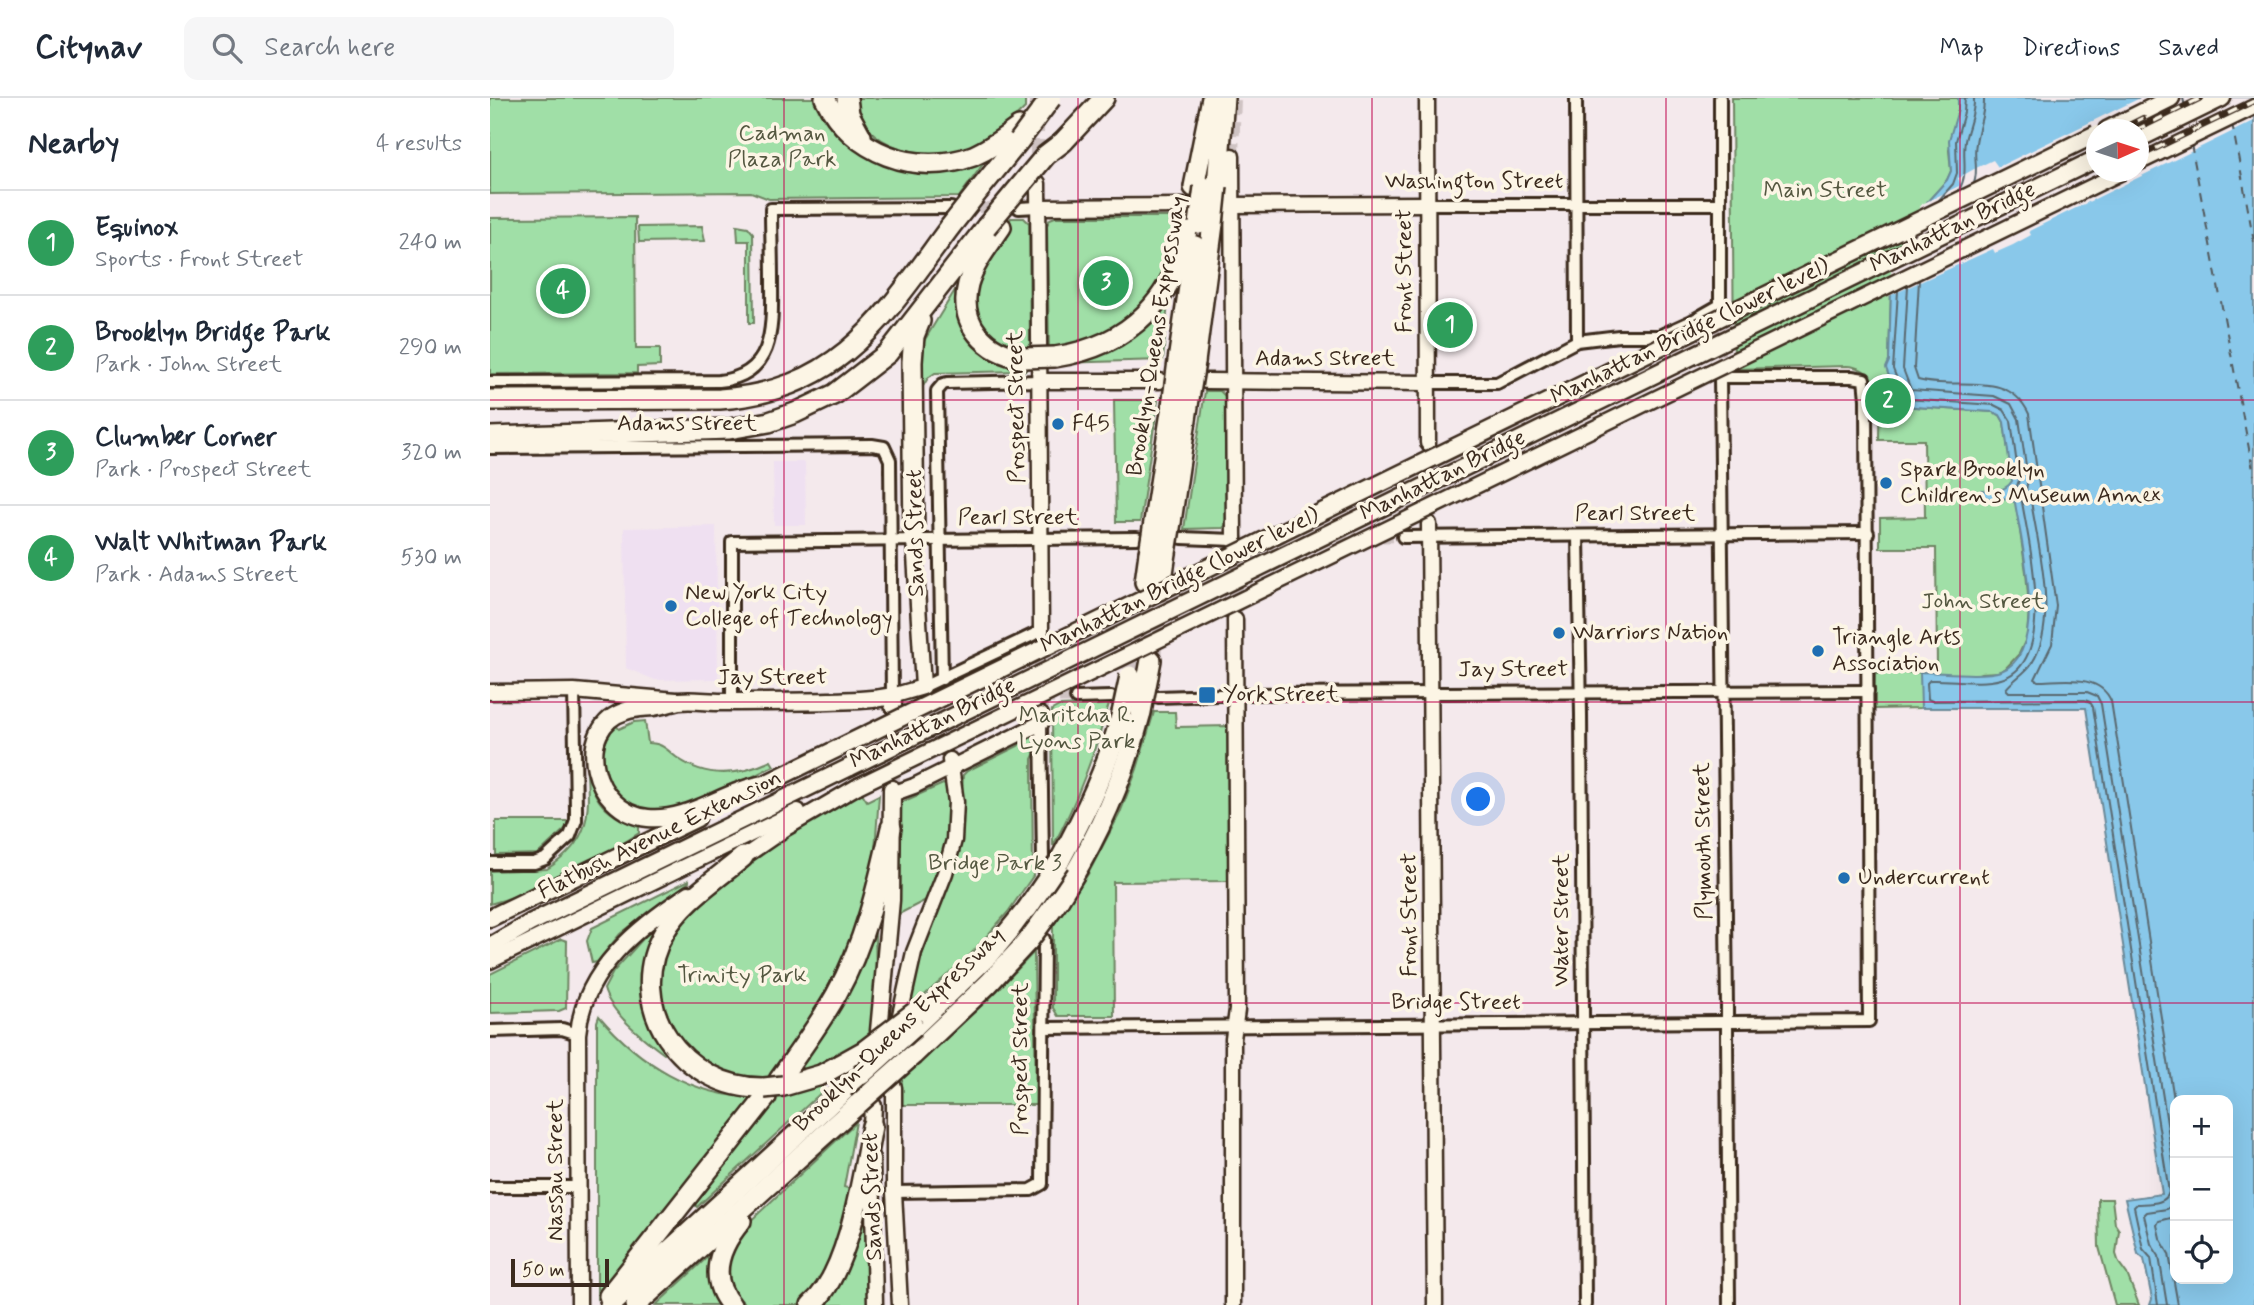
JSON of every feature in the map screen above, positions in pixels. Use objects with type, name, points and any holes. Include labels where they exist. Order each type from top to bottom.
[{"type":"highway","points":[[825,98],[845,129],[873,150],[893,158],[919,162],[964,159],[990,147],[1018,127],[1050,98]]},
{"type":"highway","points":[[847,98],[853,124],[873,150]]},
{"type":"highway","points":[[490,400],[720,399],[760,394],[790,385],[835,360],[873,328],[951,217],[1050,98]]},
{"type":"highway","points":[[490,437],[719,429],[756,425],[784,417],[827,399],[878,362],[904,334],[931,296],[1015,205],[1063,142],[1104,98]]},
{"type":"highway","points":[[1205,187],[1214,98]]},
{"type":"highway","name":"Brooklyn-Queens Expressway","points":[[1145,582],[1151,548],[1162,522],[1181,399],[1197,220],[1205,187],[1226,157],[1224,98]]},
{"type":"highway","points":[[1226,157],[1231,98]]},
{"type":"highway","points":[[993,227],[967,289],[968,310],[974,328],[986,344],[999,352],[1023,358],[1055,357],[1103,344],[1133,326],[1151,309],[1166,290],[1178,267],[1197,220]]},
{"type":"highway","points":[[914,539],[913,348],[918,325],[931,296]]},
{"type":"highway","name":"Brooklyn-Queens Expressway","points":[[1151,548],[1163,573]]},
{"type":"highway","name":"Brooklyn-Queens Expressway","points":[[638,1287],[862,1075],[910,1018],[977,967],[1027,909],[1051,862],[1082,820],[1102,776],[1140,671]]},
{"type":"highway","name":"Brooklyn-Queens Expressway","points":[[610,1305],[638,1287],[867,1112],[912,1055],[1036,940],[1085,858],[1125,766],[1125,708]]},
{"type":"highway","points":[[602,1305],[638,1287],[823,1017],[848,972],[875,895],[891,828]]},
{"type":"highway","points":[[743,858],[671,922],[654,957],[654,1009],[663,1031],[687,1061],[705,1074],[726,1083],[773,1087],[821,1075],[864,1051],[910,1018]]},
{"type":"highway","points":[[811,1305],[830,1283],[842,1253],[853,1215],[867,1112]]},
{"type":"highway","points":[[731,1305],[719,1281],[721,1251],[734,1229],[773,1183]]},
{"type":"main road","name":"Front Street","points":[[1427,98],[1429,443]]},
{"type":"main road","points":[[2128,119],[2171,98]]},
{"type":"main road","points":[[2149,134],[2222,98]]},
{"type":"main road","points":[[2149,158],[2254,107]]},
{"type":"main road","name":"Manhattan Bridge","points":[[765,785],[2086,139]]},
{"type":"main road","points":[[1226,157],[1231,205],[1234,540]]},
{"type":"main road","name":"Manhattan Bridge (lower level)","points":[[850,767],[2086,164]]},
{"type":"main road","name":"Manhattan Bridge","points":[[784,823],[2101,182]]},
{"type":"main road","name":"Prospect Street","points":[[1038,183],[1041,631]]},
{"type":"main road","name":"Washington Street","points":[[1231,205],[1427,204]]},
{"type":"main road","points":[[1038,207],[1197,220]]},
{"type":"main road","points":[[1040,381],[1160,381]]},
{"type":"main road","name":"Adams Street","points":[[1206,381],[1428,383]]},
{"type":"main road","name":"Front Street","points":[[1429,531],[1435,1305]]},
{"type":"main road","name":"Sands Street","points":[[914,539],[923,687]]},
{"type":"main road","points":[[1233,1305],[1235,620]]},
{"type":"main road","name":"Jay Street","points":[[490,692],[574,691],[681,701],[892,701],[923,687]]},
{"type":"main road","points":[[681,701],[623,712],[614,717],[601,733],[595,751],[596,772],[612,802],[639,817],[658,818],[689,812],[742,789],[765,785]]},
{"type":"main road","points":[[879,1031],[889,927],[892,791],[908,789],[1041,719]]},
{"type":"main road","points":[[910,1018],[914,952],[945,873],[954,840],[956,802],[951,764]]},
{"type":"main road","name":"Flatbush Avenue Extension","points":[[490,946],[530,923],[850,767]]},
{"type":"main road","name":"Flatbush Avenue Extension","points":[[494,914],[765,785]]},
{"type":"main road","name":"Flatbush Avenue Extension","points":[[490,961],[784,823]]},
{"type":"main road","name":"Nassau Street","points":[[579,1305],[578,1034],[582,1011],[592,984],[613,957],[657,915],[743,858],[784,823]]},
{"type":"main road","name":"Sands Street","points":[[894,1087],[894,1192],[900,1305]]},
{"type":"main road","name":"Sands Street","points":[[867,1112],[875,1305]]},
{"type":"street","points":[[1576,98],[1577,341]]},
{"type":"street","points":[[1720,98],[1720,204]]},
{"type":"street","name":"Washington Street","points":[[1427,204],[1720,204]]},
{"type":"street","name":"Adams Street","points":[[1428,383],[1497,383],[1577,341],[1619,336],[1659,336],[1720,305],[1720,204]]},
{"type":"street","points":[[1019,208],[1038,207]]},
{"type":"street","name":"Adams Street","points":[[490,382],[733,379],[758,363],[770,340],[771,209],[951,217]]},
{"type":"street","name":"Plymouth Street","points":[[1729,1305],[1720,377],[1864,379],[1868,533]]},
{"type":"street","name":"Sands Street","points":[[942,679],[939,387],[947,383],[1040,381]]},
{"type":"street","name":"Adams Street","points":[[490,448],[841,445],[884,447]]},
{"type":"street","name":"Sands Street","points":[[884,447],[890,460],[892,701]]},
{"type":"street","name":"Pearl Street","points":[[1403,537],[1429,531],[1578,536],[1868,533]]},
{"type":"street","points":[[1868,533],[1868,691]]},
{"type":"street","name":"Water Street","points":[[1578,536],[1585,1305]]},
{"type":"street","points":[[1182,538],[1234,540]]},
{"type":"street","name":"Pearl Street","points":[[733,702],[732,541],[1041,539],[1151,548]]},
{"type":"street","name":"Jay Street","points":[[923,687],[1041,631]]},
{"type":"street","points":[[490,863],[540,862],[566,841],[574,829],[574,691]]},
{"type":"street","name":"Jay Street","points":[[1158,697],[1868,691]]},
{"type":"street","name":"Bridge Street","points":[[1044,1028],[1869,1021],[1868,691]]},
{"type":"street","points":[[1076,698],[1125,708]]},
{"type":"street","points":[[1041,719],[1051,862]]},
{"type":"street","name":"Prospect Street","points":[[894,1192],[1031,1190],[1039,1187],[1043,1179],[1044,1028],[1036,940]]},
{"type":"street","points":[[490,1031],[562,1030],[578,1034]]},
{"type":"street","points":[[490,1188],[578,1187]]},
{"type":"shaded area","name":"New York City College of Technology","points":[[773,462],[805,462],[806,525],[774,525]]},
{"type":"shaded area","name":"New York City College of Technology","points":[[716,526],[718,679],[655,680],[626,668],[624,528]]},
{"type":"green space","name":"Cadman Plaza Park","points":[[490,98],[817,98],[827,120],[838,135],[864,154],[986,160],[959,197],[769,199],[751,192],[490,194]]},
{"type":"green space","name":"Cadman Plaza Park","points":[[856,98],[1025,98],[1025,108],[999,131],[976,145],[952,152],[916,152],[882,140],[869,130],[860,116]]},
{"type":"green space","name":"Main Street","points":[[1732,98],[1958,98],[1949,150],[1951,171],[1947,180],[1927,202],[1891,290],[1889,361],[1900,406],[1993,412],[2000,415],[2004,422],[2029,607],[2027,637],[2019,654],[2005,669],[1981,673],[1921,695],[1921,708],[1874,709],[1874,705],[1875,673],[1937,672],[1936,548],[1880,548],[1880,518],[1925,517],[1924,440],[1879,440],[1877,393],[1868,374],[1859,369],[1847,366],[1734,369]]},
{"type":"green space","points":[[635,217],[636,348],[660,348],[660,366],[637,367],[637,373],[490,374],[490,218]]},
{"type":"green space","points":[[1184,217],[1167,277],[1118,330],[1049,352],[1047,225],[1050,219]]},
{"type":"green space","points":[[1011,218],[1024,218],[1029,223],[1030,353],[1002,346],[978,321],[974,292],[982,264]]},
{"type":"green space","points":[[737,225],[748,227],[753,233],[754,323],[749,323],[749,241],[738,241]]},
{"type":"green space","points":[[702,226],[705,241],[639,242],[638,227]]},
{"type":"green space","points":[[966,272],[960,315],[1029,366],[1021,371],[935,373],[922,388],[921,346]]},
{"type":"green space","points":[[1168,301],[1163,360],[1057,363]]},
{"type":"green space","points":[[1205,391],[1220,391],[1226,397],[1227,524],[1223,528],[1184,529]]},
{"type":"green space","points":[[1114,400],[1158,400],[1140,522],[1116,522]]},
{"type":"green space","name":"Maritcha R. Lyons Park","points":[[1109,704],[1085,776],[1053,846],[1052,710],[1059,706]]},
{"type":"green space","points":[[1154,712],[1175,712],[1176,727],[1229,726],[1230,881],[1113,882],[1114,1016],[1058,1016],[1053,1008],[1053,926],[1088,874],[1120,813]]},
{"type":"green space","points":[[645,721],[648,743],[660,745],[699,769],[735,772],[771,761],[774,766],[710,798],[686,806],[663,811],[642,809],[622,800],[606,780],[602,759],[605,744],[616,725],[619,729],[634,722]]},
{"type":"green space","name":"Bridge Park 3","points":[[1035,735],[1036,751],[1032,759],[1033,876],[1008,912],[971,954],[909,1009],[924,949],[958,855],[962,825],[963,775]]},
{"type":"green space","points":[[586,755],[590,781],[599,801],[615,816],[639,827],[639,833],[567,874],[490,904],[490,871],[547,869],[563,857],[582,833],[588,805]]},
{"type":"green space","points":[[943,784],[947,787],[950,800],[950,815],[941,860],[926,900],[899,914],[899,807],[902,802]]},
{"type":"green space","name":"Trinity Park","points":[[862,793],[867,801],[879,795],[875,850],[859,924],[828,994],[770,1081],[741,1079],[687,1055],[659,1005],[659,964],[675,927],[737,870],[790,834]]},
{"type":"green space","points":[[496,821],[568,821],[566,828],[538,854],[496,855]]},
{"type":"green space","points":[[689,880],[620,934],[597,962],[592,963],[587,941],[592,928]]},
{"type":"green space","points":[[659,921],[646,1012],[651,1027],[666,1052],[664,1054],[621,1016],[604,989],[613,972]]},
{"type":"green space","name":"Trinity Park","points":[[875,927],[873,1036],[849,1053],[789,1078]]},
{"type":"green space","points":[[561,939],[567,941],[566,1008],[559,1011],[490,1013],[490,974]]},
{"type":"green space","points":[[1034,952],[1036,1105],[900,1105],[902,1079],[993,995]]},
{"type":"green space","points":[[599,1016],[631,1048],[669,1074],[711,1091],[757,1097],[597,1298],[597,1022]]},
{"type":"green space","points":[[820,1085],[824,1090],[697,1207],[693,1203],[775,1096]]},
{"type":"green space","points":[[856,1122],[844,1187],[851,1189],[848,1205],[835,1251],[821,1280],[802,1305],[746,1305],[732,1291],[726,1268],[727,1255],[744,1227]]},
{"type":"green space","points":[[866,1191],[870,1305],[824,1305],[835,1291]]},
{"type":"green space","points":[[2098,1199],[2112,1199],[2115,1224],[2119,1230],[2116,1254],[2139,1305],[2115,1305],[2099,1247]]},
{"type":"green space","points":[[714,1251],[720,1305],[656,1305]]},
{"type":"water","points":[[1958,98],[2254,98],[2254,1305],[2150,1305],[2152,1299],[2144,1259],[2138,1254],[2125,1199],[2162,1194],[2086,708],[1921,708],[1920,672],[1973,674],[2001,671],[2016,660],[2025,642],[2029,620],[2026,568],[2015,503],[2010,498],[1991,499],[1980,496],[1979,492],[2002,489],[2012,481],[2004,422],[2000,415],[1993,412],[1900,406],[1886,368],[1889,361],[1891,290],[1927,202],[1947,180],[1951,171],[1949,140],[1958,110]]},
{"type":"pier","points":[[2140,98],[2254,98],[2254,121],[2149,172],[2149,119],[2097,119]]},
{"type":"pier","points":[[2086,124],[2086,182],[2129,182],[2029,231],[2031,235],[2013,245],[1995,253],[1993,249],[1887,297],[1897,251],[1909,223],[1922,204],[1961,185],[1958,178],[1993,160],[1998,167]]},
{"type":"ferry route","points":[[2183,98],[2185,107]]},
{"type":"ferry route","points":[[2232,123],[2254,242]]},
{"type":"ferry route","points":[[2191,144],[2254,475]]},
{"type":"tunnel","points":[[1037,98],[1037,170]]},
{"type":"tunnel","points":[[1232,156],[1234,98]]},
{"type":"tunnel","points":[[964,208],[1004,208]]},
{"type":"tunnel","points":[[1720,315],[1720,372]]},
{"type":"tunnel","points":[[1428,443],[1429,524]]},
{"type":"tunnel","points":[[1323,539],[1403,537]]},
{"type":"tunnel","points":[[1234,540],[1290,547],[1297,545]]},
{"type":"tunnel","points":[[1234,544],[1235,615]]},
{"type":"tunnel","points":[[1151,659],[1163,575]]},
{"type":"tunnel","points":[[1131,670],[1145,583]]},
{"type":"tunnel","points":[[1041,639],[1041,715]]},
{"type":"tunnel","points":[[942,679],[948,747]]},
{"type":"tunnel","points":[[923,687],[950,760]]},
{"type":"tunnel","points":[[1044,699],[1076,698]]},
{"type":"tunnel","points":[[892,789],[893,711]]},
{"type":"railway","points":[[2149,124],[2201,98]]},
{"type":"railway","points":[[2149,152],[2254,101]]},
{"type":"railway","points":[[844,753],[2086,146]]},
{"type":"railway","points":[[856,780],[2089,182]]},
{"type":"place","name":"Clumber Corner","points":[[1106,283]]},
{"type":"place","name":"Walt Whitman Park","points":[[563,291]]},
{"type":"place","name":"Equinox","points":[[1450,325]]},
{"type":"place","name":"Brooklyn Bridge Park","points":[[1888,401]]},
{"type":"place","name":"F45","points":[[1058,424]]},
{"type":"place","name":"Spark Brooklyn Children's Museum Annex","points":[[1886,483]]},
{"type":"place","name":"New York City College of Technology","points":[[671,606]]},
{"type":"place","name":"Warriors Nation","points":[[1559,633]]},
{"type":"place","name":"Triangle Arts Association","points":[[1818,651]]},
{"type":"place","name":"York Street","points":[[1207,695]]},
{"type":"place","name":"Undercurrent","points":[[1844,878]]},
{"type":"park label","name":"John Street","points":[[1983,602]]}]
